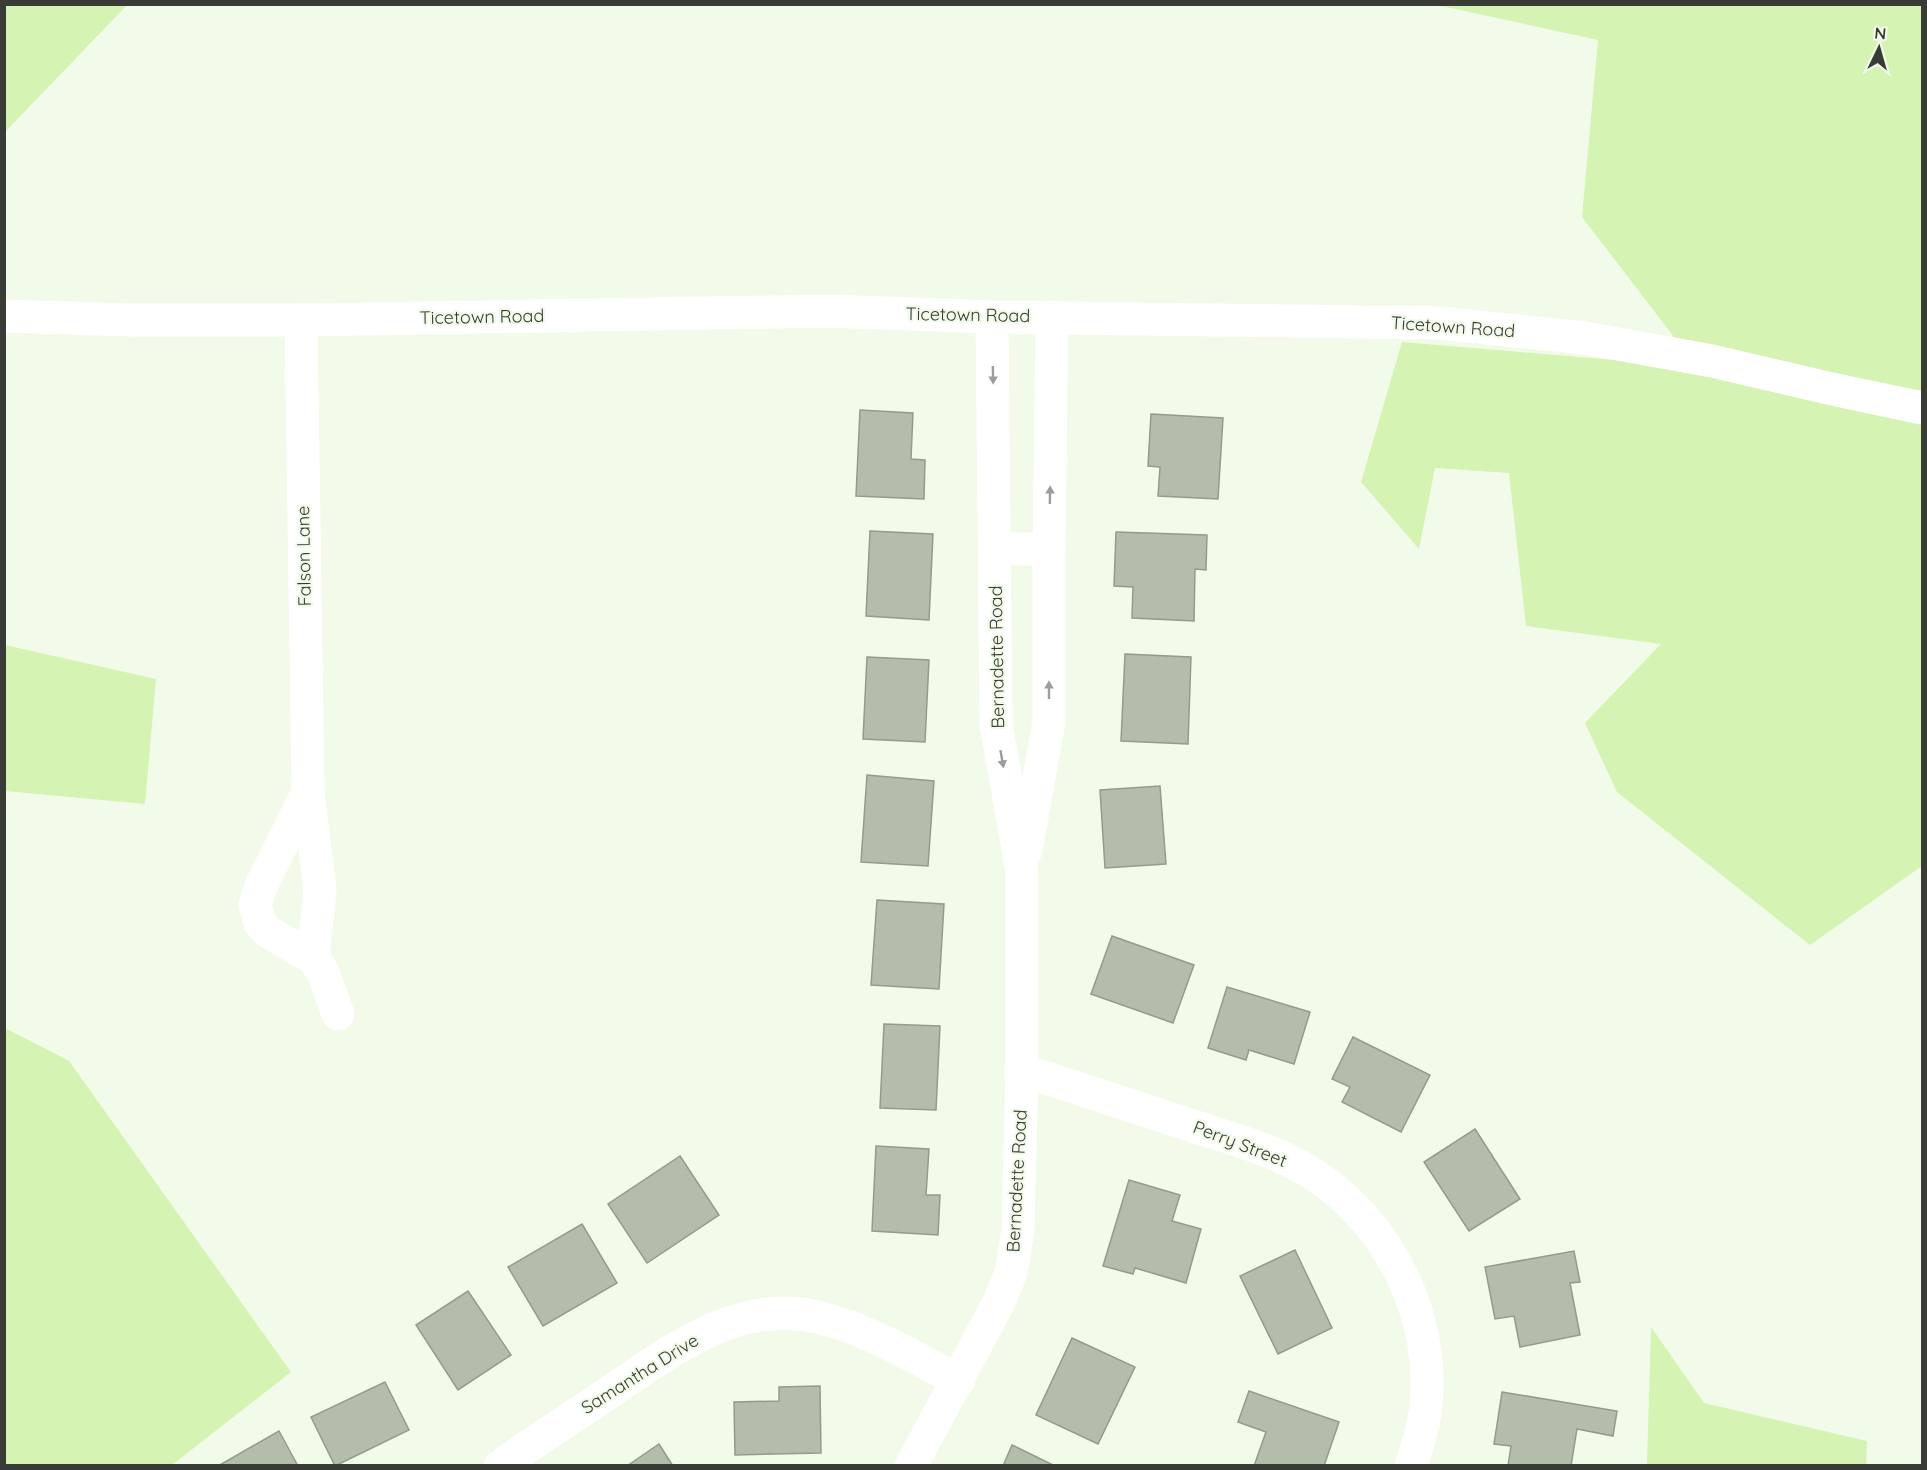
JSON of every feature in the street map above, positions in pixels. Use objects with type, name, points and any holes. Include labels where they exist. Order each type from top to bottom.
[{"type":"street","name":"Ticetown Road","points":[[4,316],[134,320],[301,320],[828,311],[992,317],[1439,323],[1586,338],[1712,361],[1923,408]]},
{"type":"street","name":"Bernadette Road","points":[[911,1466],[999,1302],[1011,1273],[1018,1230],[1022,1070],[1022,872],[996,724],[992,317]]},
{"type":"street","name":"Bernadette Road","points":[[1022,872],[1049,722],[1052,317]]},
{"type":"street","name":"Falson Lane","points":[[301,320],[308,792],[320,890],[314,958],[268,932],[260,923],[255,905],[261,886],[308,792]]},
{"type":"street","points":[[996,549],[1049,549]]},
{"type":"street","points":[[314,958],[323,972],[338,1014]]},
{"type":"street","name":"Perry Street","points":[[1022,1070],[1264,1150],[1312,1173],[1357,1210],[1398,1266],[1409,1291],[1421,1333],[1426,1371],[1425,1410],[1422,1431],[1412,1466]]},
{"type":"street","name":"Samantha Drive","points":[[500,1466],[673,1350],[711,1329],[757,1315],[786,1314],[817,1317],[858,1331],[959,1380]]},
{"type":"green space","points":[[4,5],[127,5],[5,132]]},
{"type":"green space","points":[[1437,5],[1922,5],[1922,866],[1810,945],[1617,792],[1585,723],[1661,644],[1526,626],[1509,473],[1435,468],[1419,549],[1361,482],[1402,342],[1697,367],[1582,217],[1598,40]]},
{"type":"green space","points":[[5,645],[156,679],[145,804],[5,791]]},
{"type":"green space","points":[[5,1028],[69,1061],[291,1372],[172,1465],[5,1465]]},
{"type":"green space","points":[[1651,1327],[1704,1403],[1867,1441],[1866,1465],[1647,1465]]},
{"type":"building","points":[[860,410],[913,413],[911,459],[925,460],[924,499],[856,496]]},
{"type":"building","points":[[1151,414],[1223,418],[1218,499],[1158,496],[1160,467],[1148,466]]},
{"type":"building","points":[[870,531],[933,534],[929,620],[866,616]]},
{"type":"building","points":[[1116,532],[1207,535],[1206,570],[1195,569],[1194,621],[1132,618],[1133,587],[1114,586]]},
{"type":"building","points":[[1125,654],[1191,657],[1188,744],[1121,741]]},
{"type":"building","points":[[867,657],[929,660],[925,742],[863,739]]},
{"type":"building","points":[[867,775],[934,781],[928,866],[861,862]]},
{"type":"building","points":[[1160,786],[1166,864],[1105,868],[1100,790]]},
{"type":"building","points":[[877,900],[944,904],[939,989],[871,985]]},
{"type":"building","points":[[1112,936],[1194,965],[1173,1023],[1091,994]]},
{"type":"building","points":[[1227,987],[1310,1012],[1294,1064],[1249,1050],[1246,1060],[1208,1048]]},
{"type":"building","points":[[884,1024],[940,1026],[936,1110],[880,1108]]},
{"type":"building","points":[[1353,1037],[1430,1075],[1401,1132],[1342,1102],[1350,1087],[1332,1079]]},
{"type":"building","points":[[1475,1129],[1520,1199],[1469,1231],[1424,1162]]},
{"type":"building","points":[[876,1146],[929,1149],[926,1195],[940,1195],[938,1235],[872,1231]]},
{"type":"building","points":[[680,1156],[719,1215],[647,1263],[608,1204]]},
{"type":"building","points":[[1129,1180],[1180,1195],[1172,1221],[1201,1229],[1186,1283],[1135,1268],[1133,1274],[1103,1266]]},
{"type":"building","points":[[582,1224],[617,1283],[543,1326],[508,1267]]},
{"type":"building","points":[[1295,1250],[1332,1328],[1278,1354],[1240,1276]]},
{"type":"building","points":[[1574,1251],[1580,1282],[1570,1283],[1580,1335],[1520,1347],[1514,1316],[1495,1319],[1485,1267]]},
{"type":"building","points":[[468,1291],[511,1355],[458,1390],[416,1325]]},
{"type":"building","points":[[1072,1338],[1135,1367],[1098,1444],[1036,1415]]},
{"type":"building","points":[[385,1382],[409,1430],[335,1466],[311,1417]]},
{"type":"building","points":[[820,1386],[821,1453],[735,1455],[734,1402],[779,1401],[779,1387]]},
{"type":"building","points":[[1249,1391],[1339,1422],[1324,1466],[1254,1466],[1266,1432],[1238,1422]]},
{"type":"building","points":[[1502,1392],[1617,1411],[1613,1436],[1577,1429],[1571,1466],[1508,1466],[1511,1446],[1494,1444]]},
{"type":"building","points":[[279,1431],[298,1466],[218,1466]]},
{"type":"building","points":[[659,1444],[673,1466],[627,1466]]},
{"type":"building","points":[[1012,1445],[1055,1466],[1003,1466]]}]
